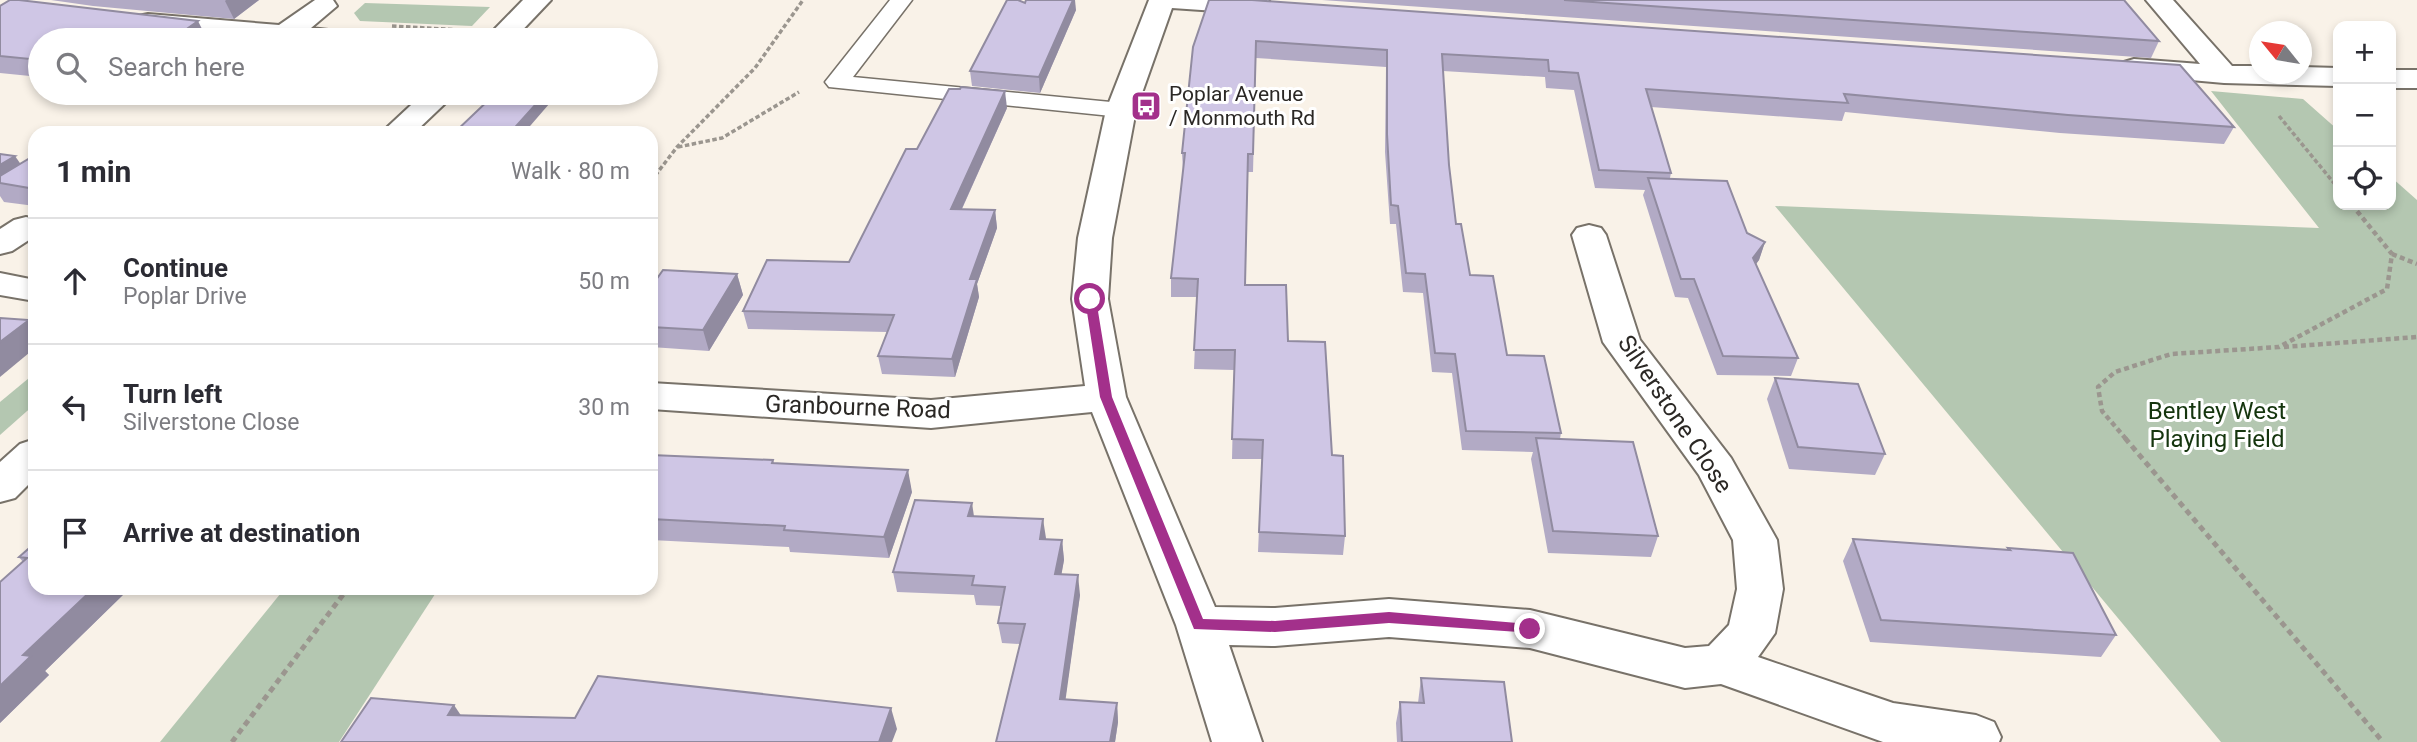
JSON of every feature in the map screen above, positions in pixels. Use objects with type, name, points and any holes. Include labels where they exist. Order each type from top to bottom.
[{"type":"street","points":[[510,28],[538,0]]},
{"type":"street","points":[[1162,0],[1121,110],[1095,238],[1090,299],[1106,397],[1199,625],[1237,742]]},
{"type":"street","points":[[1171,0],[1282,8]]},
{"type":"street","points":[[2159,0],[2235,74]]},
{"type":"street","points":[[293,28],[324,6]]},
{"type":"street","points":[[120,19],[227,28]]},
{"type":"street","points":[[2113,66],[2333,77]]},
{"type":"street","points":[[2396,79],[2417,79]]},
{"type":"street","points":[[404,126],[428,105]]},
{"type":"street","name":"Silverstone Close","points":[[1589,235],[1622,342],[1716,468],[1755,540],[1760,589],[1751,633],[1723,664]]},
{"type":"street","name":"Granbourne Road","points":[[658,396],[931,414],[1106,397]]},
{"type":"street","points":[[0,486],[28,460]]},
{"type":"street","points":[[1199,625],[1275,627],[1389,618],[1530,629],[1685,668],[1723,664],[1893,724],[1976,737]]},
{"type":"lane","points":[[837,82],[901,0]]},
{"type":"lane","points":[[837,82],[1121,110]]},
{"type":"path","points":[[658,172],[677,147],[755,68],[803,0]]},
{"type":"path","points":[[355,28],[358,25],[397,28]]},
{"type":"path","points":[[2235,74],[2333,182]]},
{"type":"path","points":[[677,147],[722,138],[796,93],[837,82]]},
{"type":"path","points":[[2356,210],[2392,254],[2417,264]]},
{"type":"path","points":[[2279,347],[2387,289],[2392,254]]},
{"type":"path","points":[[2383,742],[2102,411],[2098,387],[2115,372],[2171,354],[2417,337]]},
{"type":"path","points":[[232,742],[343,595]]},
{"type":"green space","points":[[365,3],[490,7],[472,26],[360,21],[354,13]]},
{"type":"green space","name":"Bentley West Playing Field","points":[[2211,91],[2303,99],[2333,126],[2333,210],[2396,210],[2396,181],[2417,200],[2417,742],[2221,742],[1775,206],[2319,228]]},
{"type":"green space","points":[[28,379],[28,410],[0,435],[0,402]]},
{"type":"green space","points":[[279,595],[434,595],[339,742],[160,742]]},
{"type":"building","points":[[10,0],[19,0],[198,21],[188,28],[28,28],[28,59],[0,56],[0,6]]},
{"type":"building","points":[[1007,0],[1025,3],[1026,0],[1073,0],[1039,77],[970,71]]},
{"type":"building","points":[[1209,0],[1252,0],[2180,65],[2234,127],[1844,94],[1848,103],[1646,89],[1671,173],[1599,170],[1578,73],[1549,71],[1548,60],[1442,54],[1449,165],[1456,224],[1461,224],[1470,275],[1493,276],[1507,355],[1544,356],[1561,433],[1466,431],[1455,354],[1435,353],[1425,274],[1406,273],[1398,206],[1391,205],[1387,134],[1387,50],[1256,41],[1253,154],[1248,154],[1245,285],[1286,285],[1288,341],[1325,342],[1332,455],[1343,456],[1345,536],[1259,532],[1263,440],[1232,439],[1235,350],[1194,350],[1198,279],[1171,278],[1193,47]]},
{"type":"building","points":[[1564,0],[2124,0],[2159,41]]},
{"type":"building","points":[[961,87],[1005,91],[951,209],[995,210],[970,279],[977,279],[952,359],[878,356],[894,315],[743,311],[767,260],[849,262],[906,149],[917,149],[949,89]]},
{"type":"building","points":[[483,105],[535,105],[516,126],[461,126]]},
{"type":"building","points":[[0,154],[15,156],[0,165]]},
{"type":"building","points":[[28,159],[28,188],[0,183],[0,176]]},
{"type":"building","points":[[1648,178],[1727,181],[1747,233],[1765,242],[1753,258],[1798,358],[1723,356],[1694,279],[1681,279]]},
{"type":"building","points":[[663,270],[737,274],[703,330],[658,327],[658,277]]},
{"type":"building","points":[[0,318],[28,320],[28,321],[0,342]]},
{"type":"building","points":[[1775,378],[1858,384],[1885,454],[1798,447]]},
{"type":"building","points":[[1536,438],[1633,442],[1658,536],[1553,531]]},
{"type":"building","points":[[658,455],[908,470],[884,537],[784,530],[785,526],[658,519]]},
{"type":"building","points":[[915,500],[972,503],[968,516],[1043,519],[1040,539],[1062,540],[1055,574],[1078,575],[1060,699],[1117,703],[1110,742],[996,742],[1025,624],[998,623],[1005,587],[972,585],[974,576],[893,572]]},
{"type":"building","points":[[1853,539],[2073,553],[2116,635],[1881,620]]},
{"type":"building","points":[[28,549],[28,595],[87,595],[23,655],[31,656],[0,686],[0,582],[27,558],[19,557]]},
{"type":"building","points":[[598,676],[891,708],[879,742],[341,742],[371,698],[454,705],[448,715],[575,718]]},
{"type":"building","points":[[1421,678],[1504,682],[1512,742],[1402,742],[1400,702],[1424,703]]},
{"type":"place","name":"Poplar Avenue / Monmouth Rd","points":[[1146,106]]},
{"type":"route","points":[[1090,299],[1106,397],[1199,625],[1275,627],[1389,618],[1530,629]]}]
